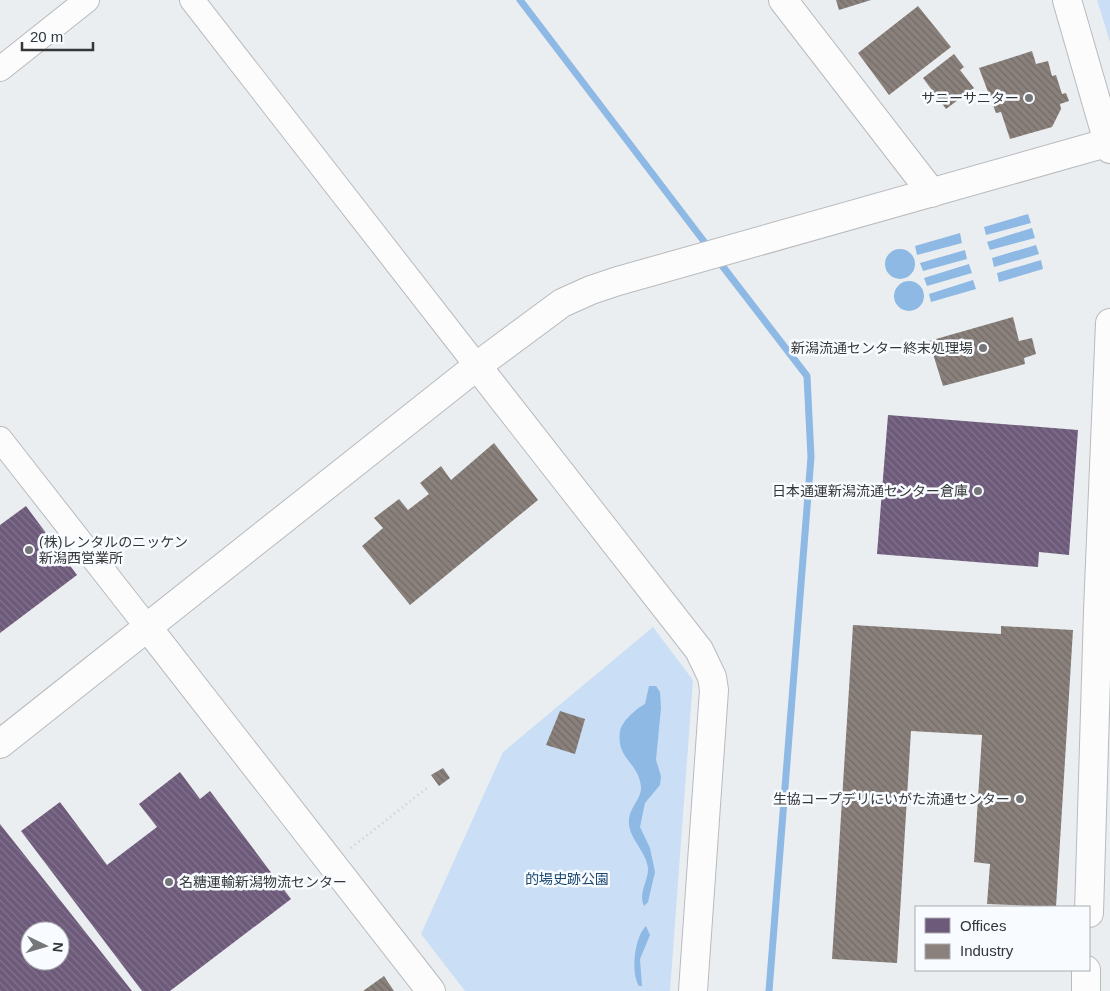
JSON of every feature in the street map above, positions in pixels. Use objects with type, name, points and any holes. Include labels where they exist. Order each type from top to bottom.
[{"type":"street","points":[[0,69],[88,0]]},
{"type":"street","points":[[192,0],[699,650],[712,676],[714,690],[694,991]]},
{"type":"street","points":[[783,0],[932,193]]},
{"type":"street","points":[[0,744],[148,628],[270,528],[477,366],[562,303],[591,290],[684,262],[1110,144],[1067,0]]},
{"type":"street","points":[[1090,908],[1100,864],[1098,611],[1110,323]]},
{"type":"street","points":[[0,439],[431,991]]},
{"type":"street","points":[[1086,971],[1086,991]]},
{"type":"path","points":[[351,849],[427,788]]},
{"type":"green space","points":[[1097,0],[1110,0],[1110,42]]},
{"type":"green space","name":"的場史跡公園","points":[[653,627],[693,680],[670,991],[465,991],[421,934],[503,752]]},
{"type":"water","points":[[1028,214],[1031,223],[986,235],[984,227]]},
{"type":"water","points":[[1032,228],[1035,238],[990,250],[987,242]]},
{"type":"water","points":[[960,233],[962,243],[917,255],[915,246]]},
{"type":"water","points":[[1036,245],[1039,254],[994,267],[992,258]]},
{"type":"water","points":[[900,249],[911,253],[915,264],[911,275],[900,279],[889,275],[885,264],[889,253]]},
{"type":"water","points":[[965,250],[967,259],[923,271],[920,263]]},
{"type":"water","points":[[1041,260],[1043,269],[999,282],[997,273]]},
{"type":"water","points":[[969,264],[972,273],[927,286],[924,278]]},
{"type":"water","points":[[973,280],[976,289],[931,302],[929,294]]},
{"type":"water","points":[[909,281],[920,285],[924,296],[920,307],[909,311],[898,307],[894,296],[898,285]]},
{"type":"water","points":[[649,686],[656,686],[660,692],[661,708],[656,760],[661,776],[660,785],[645,803],[640,827],[650,848],[655,872],[648,902],[644,906],[642,897],[648,874],[647,862],[629,826],[631,810],[640,795],[641,787],[636,772],[621,748],[620,731],[627,719],[645,704]]},
{"type":"water","points":[[646,926],[650,935],[640,959],[642,986],[639,986],[636,980],[634,964],[635,954],[639,938]]},
{"type":"building: Offices","name":"日本通運新潟流通センター倉庫","points":[[888,415],[1078,430],[1069,555],[1039,552],[1038,567],[877,554]]},
{"type":"building: Offices","name":"(株)レンタルのニッケン 新潟西営業所","points":[[26,506],[77,575],[0,633],[0,525]]},
{"type":"building: Offices","name":"名糖運輸新潟物流センター","points":[[180,772],[200,799],[210,791],[291,899],[170,991],[142,991],[21,831],[60,802],[107,865],[157,827],[139,804]]},
{"type":"building: Offices","points":[[0,824],[132,991],[0,991]]},
{"type":"building: Industry","points":[[836,0],[871,0],[839,10]]},
{"type":"building: Industry","points":[[918,6],[951,47],[889,95],[858,53]]},
{"type":"building: Industry","name":"サニーサニター","points":[[1032,51],[1036,64],[1048,61],[1052,76],[1056,75],[1062,94],[1066,93],[1069,101],[1060,104],[1061,109],[1052,127],[1010,139],[1001,112],[996,113],[979,68]]},
{"type":"building: Industry","points":[[954,54],[964,67],[960,70],[974,88],[946,109],[923,78]]},
{"type":"building: Industry","name":"新潟流通センター終末処理場","points":[[1013,317],[1019,341],[1032,338],[1036,354],[1024,358],[1025,364],[943,386],[929,341]]},
{"type":"building: Industry","points":[[494,443],[538,500],[410,605],[362,546],[383,528],[374,518],[399,499],[408,510],[429,494],[420,483],[441,466],[451,480]]},
{"type":"building: Industry","name":"生協コープデリにいがた流通センター","points":[[853,625],[1001,634],[1001,626],[1073,630],[1056,906],[987,904],[990,864],[974,862],[982,735],[911,731],[897,963],[832,959]]},
{"type":"building: Industry","points":[[560,711],[585,719],[575,754],[546,745]]},
{"type":"building: Industry","points":[[443,768],[450,778],[439,786],[431,775]]},
{"type":"building: Industry","points":[[384,976],[394,991],[363,991]]},
{"type":"waterway","points":[[520,0],[709,248]]},
{"type":"waterway","points":[[717,259],[807,376],[811,457],[769,991]]},
{"type":"place","name":"サニーサニター","points":[[1029,98]]},
{"type":"place","name":"新潟流通センター終末処理場","points":[[983,348]]},
{"type":"place","name":"日本通運新潟流通センター倉庫","points":[[978,491]]},
{"type":"place","name":"(株)レンタルのニッケン 新潟西営業所","points":[[29,550]]},
{"type":"place","name":"生協コープデリにいがた流通センター","points":[[1020,799]]},
{"type":"place","name":"名糖運輸新潟物流センター","points":[[169,882]]}]
